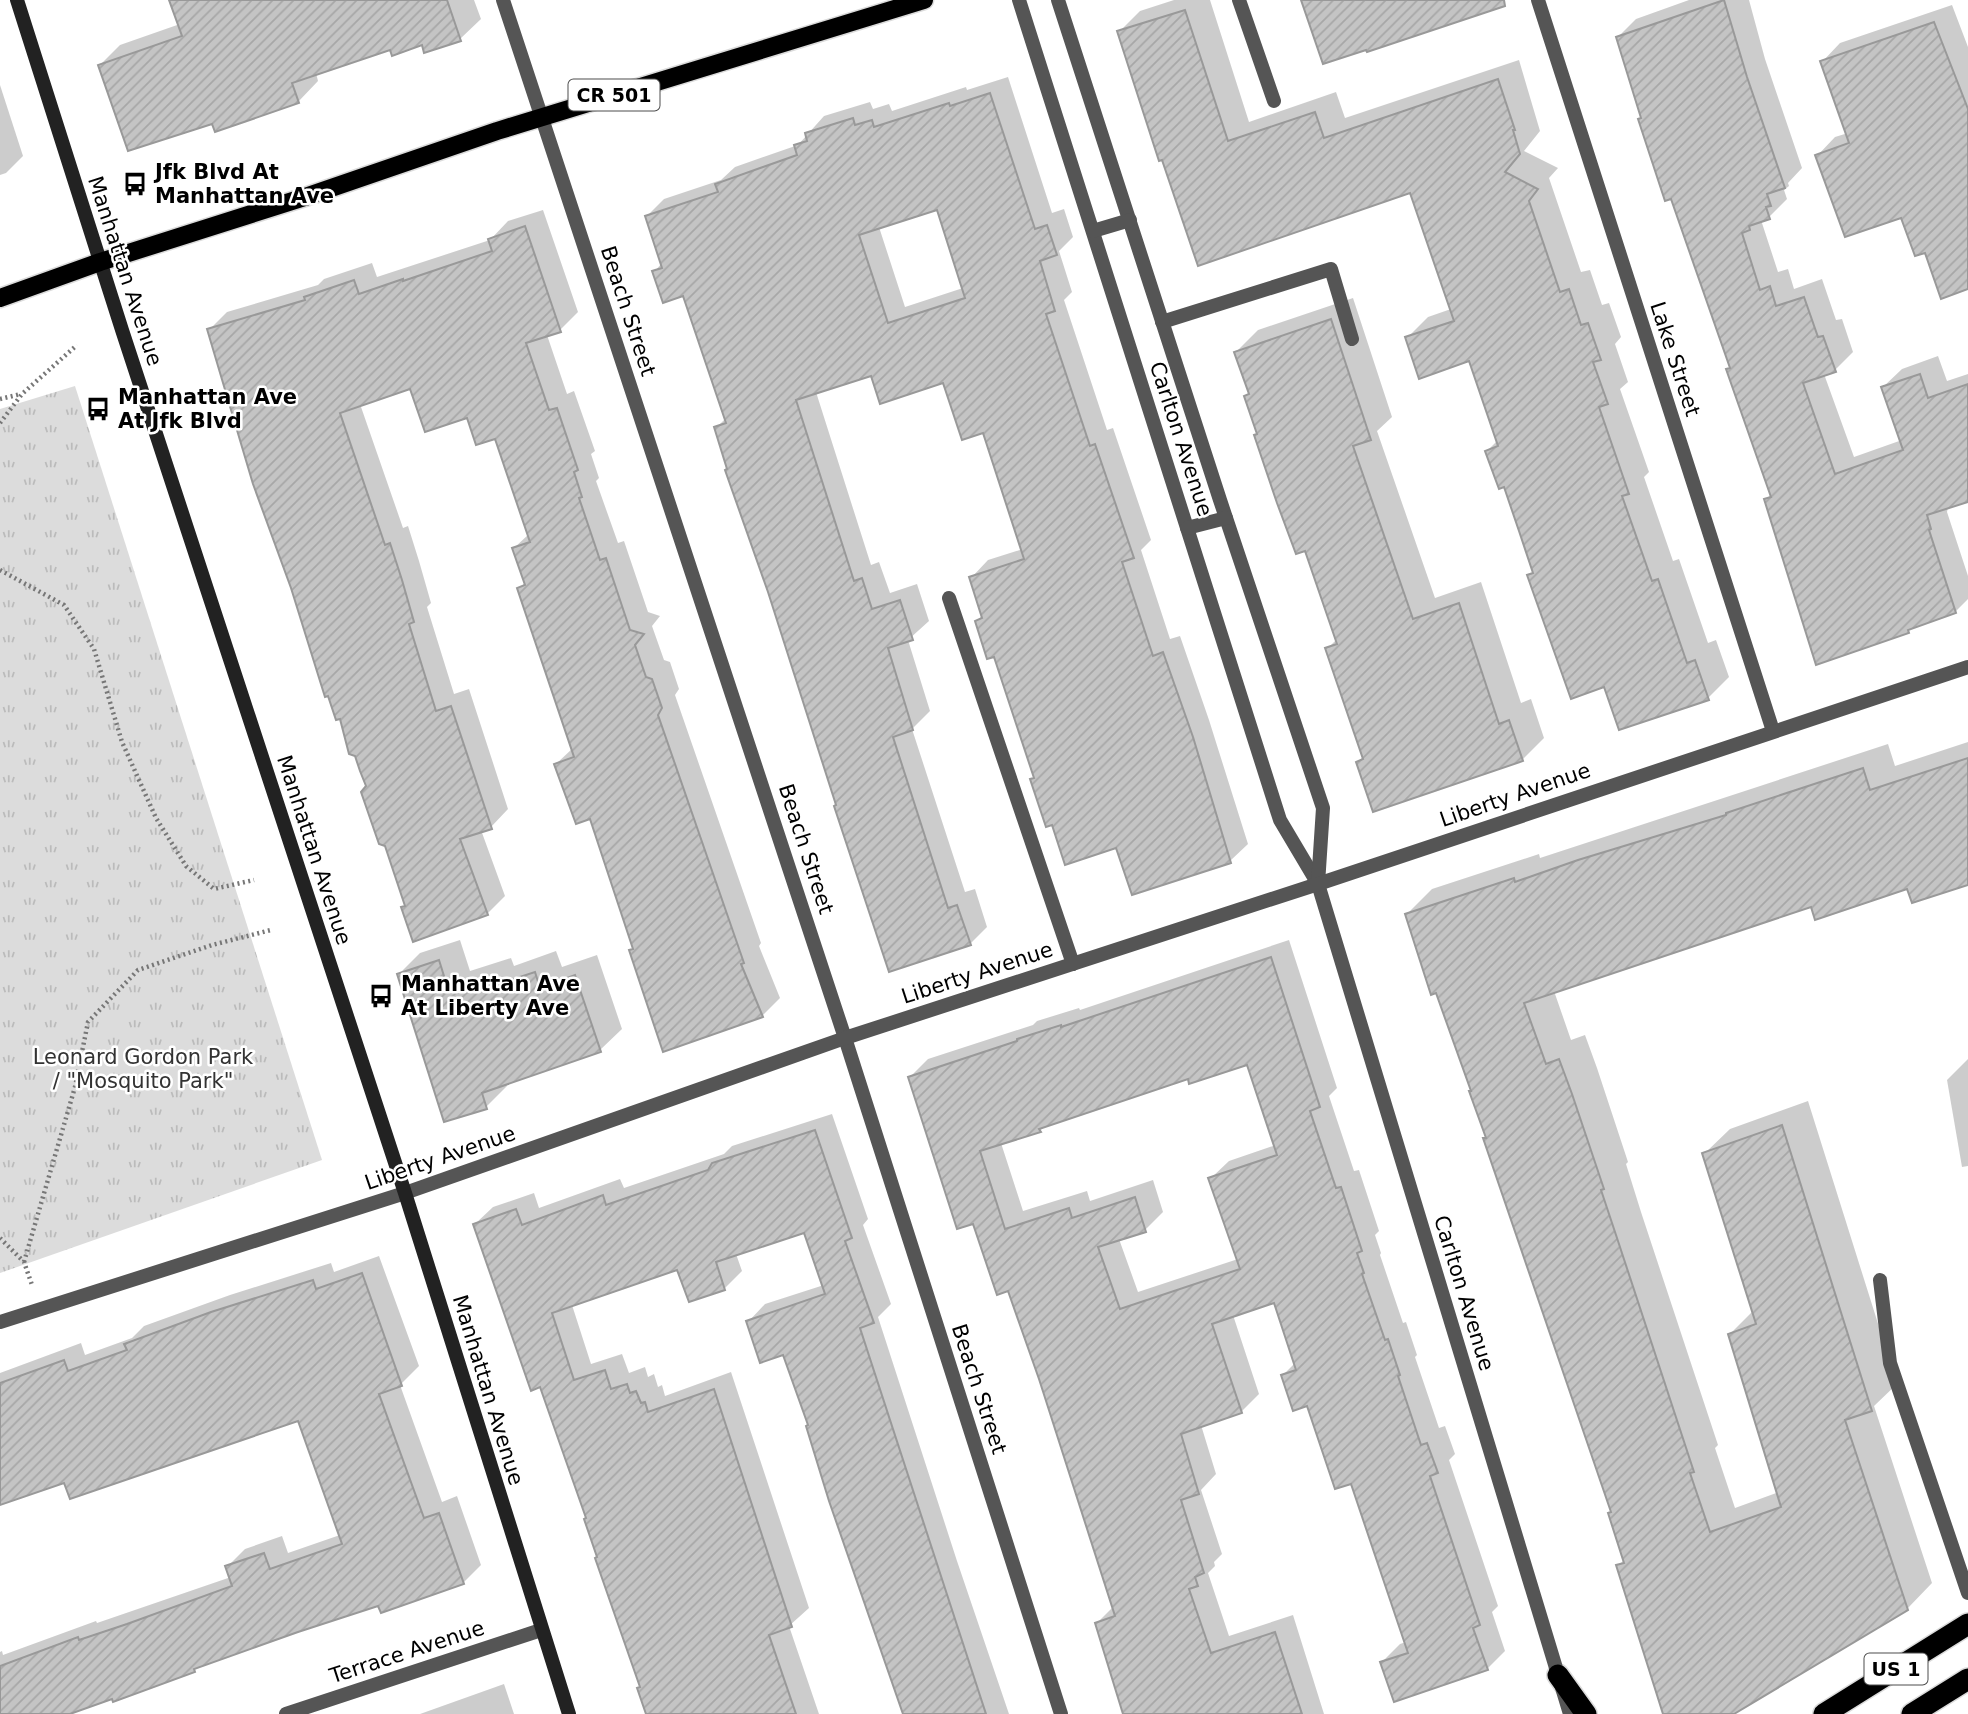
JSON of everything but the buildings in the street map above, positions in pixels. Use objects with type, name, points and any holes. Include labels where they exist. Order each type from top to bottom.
[{"type":"highway","name":"US 1","points":[[1824,1714],[1968,1624]]},
{"type":"highway","points":[[1558,1675],[1586,1714]]},
{"type":"highway","name":"US 1","points":[[1912,1714],[1968,1679]]},
{"type":"main road","name":"CR 501","points":[[0,298],[100,262],[541,117],[924,0]]},
{"type":"street","name":"Manhattan Avenue","points":[[17,0],[100,262],[405,1193],[569,1714]]},
{"type":"street","name":"Beach Street","points":[[503,0],[845,1038],[1061,1714]]},
{"type":"street","name":"Carlton Avenue","points":[[1019,0],[1280,820],[1318,884],[1570,1714]]},
{"type":"street","name":"Carlton Avenue","points":[[1058,0],[1323,807],[1318,884]]},
{"type":"street","points":[[1238,0],[1274,101]]},
{"type":"street","name":"Lake Street","points":[[1538,0],[1773,731]]},
{"type":"street","points":[[1093,231],[1130,220]]},
{"type":"street","points":[[1162,322],[1331,269],[1352,339]]},
{"type":"street","points":[[1187,527],[1226,518]]},
{"type":"street","points":[[949,598],[1073,964]]},
{"type":"street","name":"Liberty Avenue","points":[[0,1322],[405,1193],[845,1038],[1318,884],[1968,667]]},
{"type":"street","points":[[1880,1280],[1890,1363],[1968,1593]]},
{"type":"street","name":"Terrace Avenue","points":[[286,1714],[541,1630]]},
{"type":"path","points":[[0,423],[22,394],[78,345]]},
{"type":"path","points":[[0,399],[22,394]]},
{"type":"path","points":[[0,570],[64,605],[94,649],[122,742],[156,818],[186,866],[214,889],[254,880]]},
{"type":"path","points":[[24,1262],[75,1087],[88,1022],[138,970],[212,945],[271,930]]},
{"type":"path","points":[[0,1238],[24,1262],[32,1285]]},
{"type":"green space","name":"Leonard Gordon Park / \"Mosquito Park\"","points":[[75,386],[322,1160],[0,1273],[0,409]]},
{"type":"place","name":"Jfk Blvd At Manhattan Ave","points":[[135,184]]},
{"type":"place","name":"Manhattan Ave At Jfk Blvd","points":[[98,409]]},
{"type":"place","name":"Manhattan Ave At Liberty Ave","points":[[381,996]]}]
